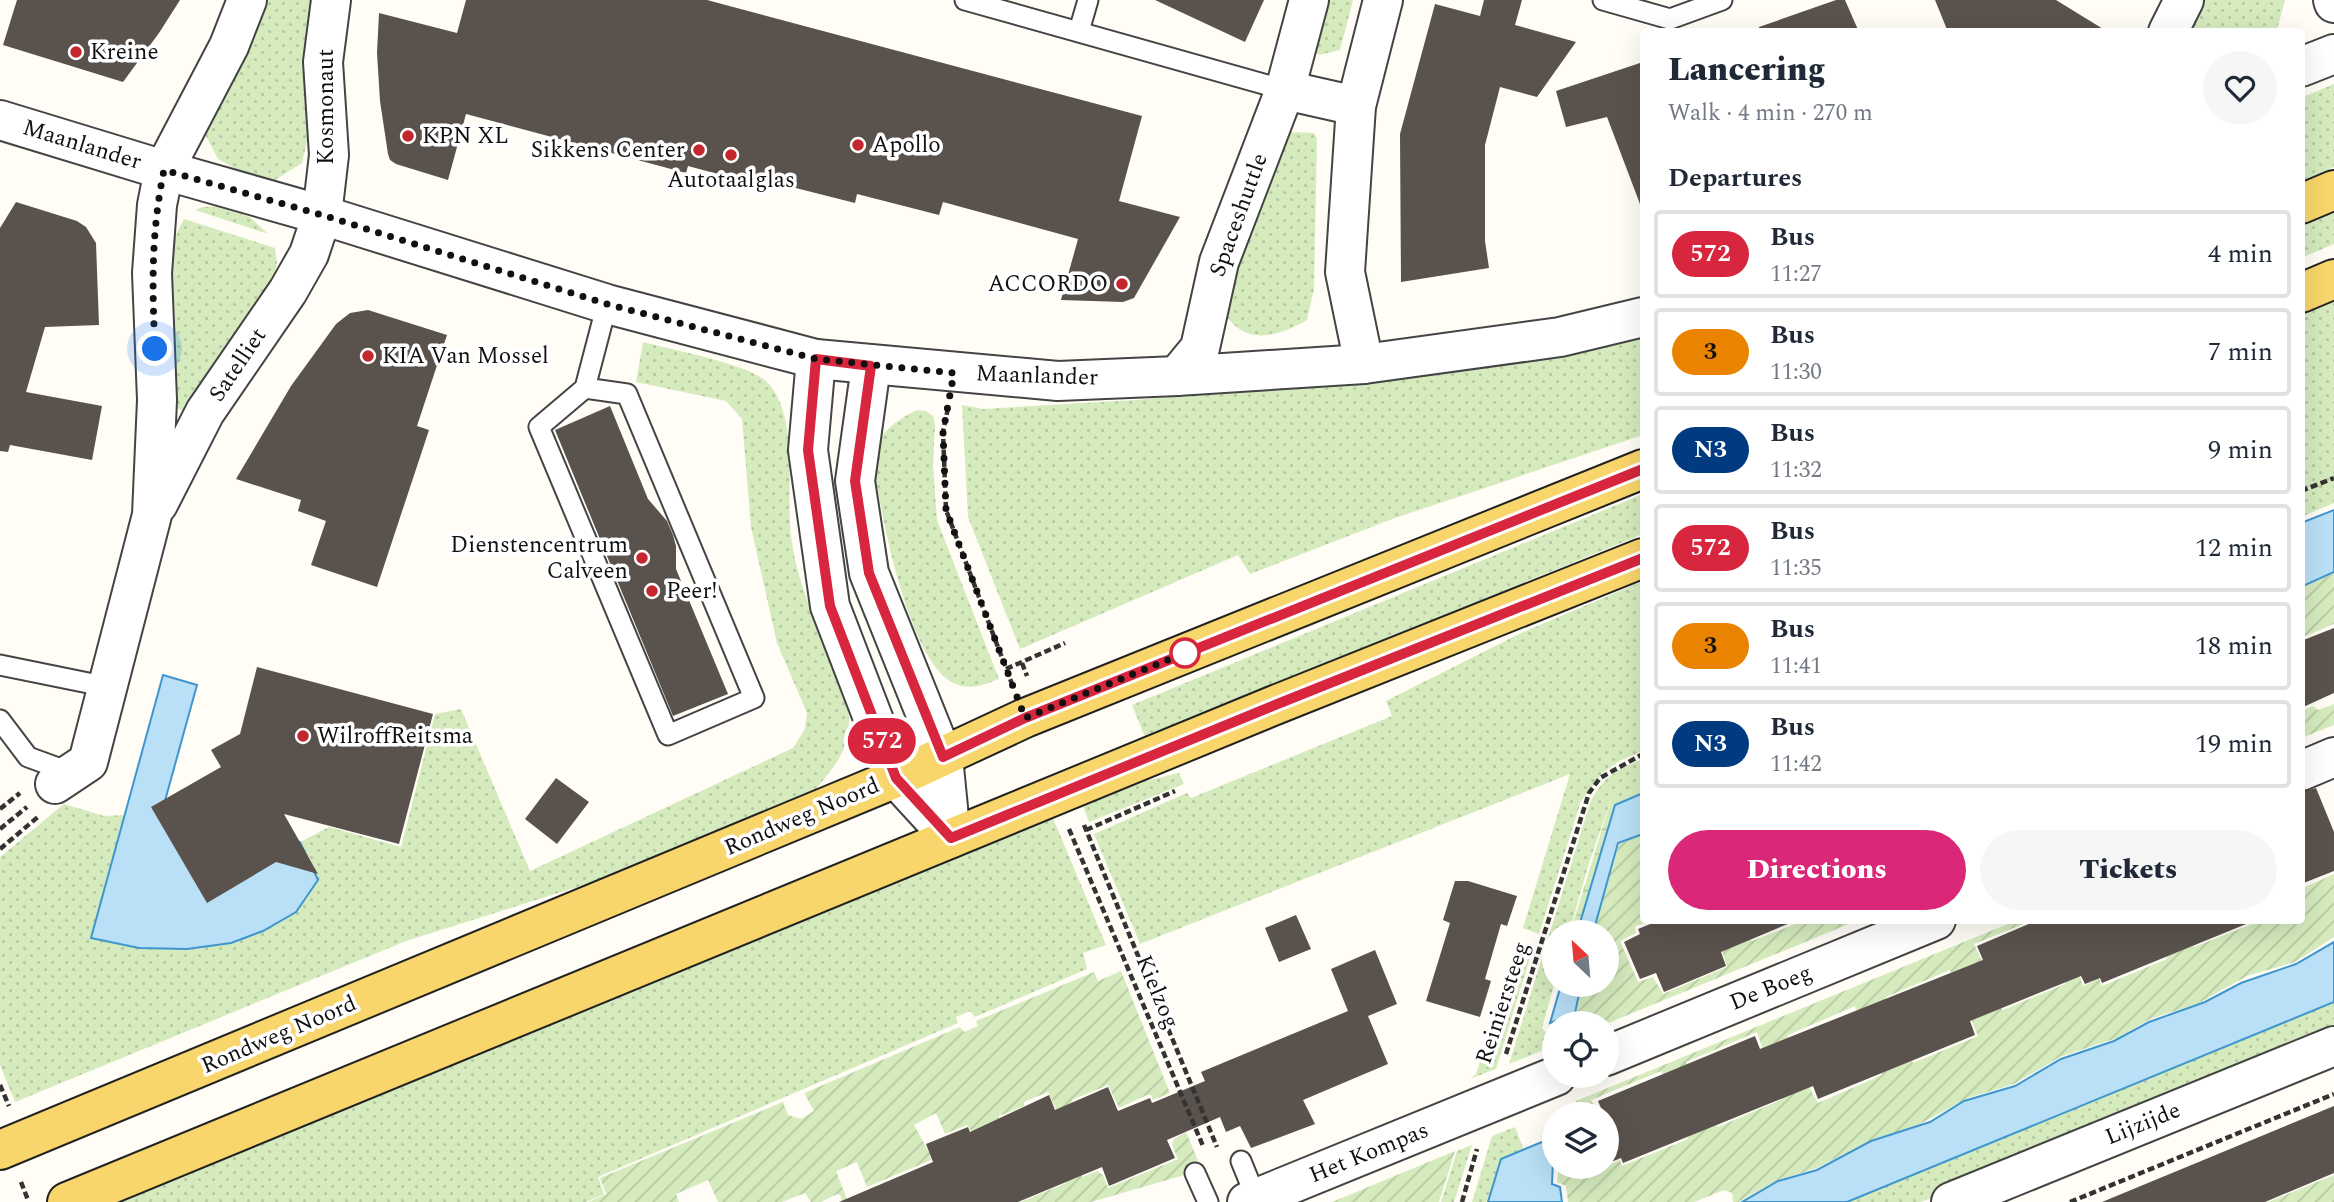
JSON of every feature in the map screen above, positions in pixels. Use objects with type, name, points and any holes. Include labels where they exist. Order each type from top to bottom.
[{"type":"main road","points":[[2305,202],[2334,190]]},
{"type":"main road","points":[[2305,291],[2334,279]]},
{"type":"main road","name":"Rondweg Noord","points":[[0,1150],[896,778],[1025,718],[1640,470]]},
{"type":"main road","points":[[67,1202],[1275,705],[1640,559]]},
{"type":"street","points":[[164,170],[229,46],[247,0]]},
{"type":"street","name":"Kosmonaut","points":[[322,215],[329,155],[323,62],[331,0]]},
{"type":"street","name":"Spaceshuttle","points":[[1177,376],[1200,348],[1219,262],[1285,90],[1309,0]]},
{"type":"street","points":[[1364,364],[1345,272],[1356,106],[1384,0]]},
{"type":"street","points":[[2170,28],[2184,0]]},
{"type":"street","points":[[2305,65],[2334,54]]},
{"type":"street","points":[[1285,90],[1356,106]]},
{"type":"street","name":"Maanlander","points":[[0,120],[322,215],[607,304],[816,359],[871,366],[1058,381],[1177,376],[1364,364],[1560,337],[1640,318]]},
{"type":"street","name":"Satelliet","points":[[64,778],[88,762],[152,515],[157,400],[152,273],[157,205],[164,170]]},
{"type":"street","name":"Satelliet","points":[[152,515],[205,412],[288,290],[309,254],[322,215]]},
{"type":"street","points":[[816,359],[808,450],[830,606],[896,778],[951,838]]},
{"type":"street","points":[[871,366],[855,481],[869,573],[943,757],[951,838]]},
{"type":"street","points":[[2305,769],[2334,757]]},
{"type":"street","name":"De Boeg","points":[[1619,1051],[1926,924]]},
{"type":"street","name":"Lijzijde","points":[[1951,1202],[2334,1046]]},
{"type":"street","points":[[1490,1104],[1542,1082]]},
{"type":"street","name":"Het Kompas","points":[[1252,1200],[1490,1104]]},
{"type":"lane","points":[[965,0],[1285,90]]},
{"type":"lane","points":[[1079,31],[1088,0]]},
{"type":"lane","points":[[1603,0],[1670,19],[1723,0]]},
{"type":"lane","points":[[584,388],[627,394],[754,698],[668,734],[539,427],[584,388],[607,304]]},
{"type":"lane","points":[[0,665],[108,687]]},
{"type":"lane","points":[[0,720],[28,757],[64,778]]},
{"type":"lane","points":[[1241,1161],[1252,1200]]},
{"type":"lane","points":[[1195,1173],[1208,1202]]},
{"type":"path","points":[[954,373],[943,432],[946,510],[1025,718]]},
{"type":"path","points":[[2305,489],[2334,478]]},
{"type":"path","points":[[1006,669],[1065,643]]},
{"type":"path","name":"Reiniersteeg","points":[[1490,1104],[1589,793],[1600,778],[1640,756]]},
{"type":"path","points":[[1178,790],[1086,830],[1220,1153]]},
{"type":"path","name":"Kielzog","points":[[1056,796],[1208,1157]]},
{"type":"path","points":[[2070,1202],[2334,1094]]},
{"type":"green space","points":[[264,0],[316,0],[313,115],[302,163],[275,180],[243,173],[218,159],[204,132]]},
{"type":"green space","points":[[1319,0],[1353,0],[1340,50],[1319,55],[1310,47]]},
{"type":"green space","points":[[2196,0],[2285,0],[2278,28],[2194,28],[2193,7]]},
{"type":"green space","points":[[2334,84],[2334,167],[2305,179],[2305,96]]},
{"type":"green space","points":[[1287,132],[1314,133],[1317,139],[1314,289],[1307,320],[1271,334],[1249,334],[1239,329],[1222,308]]},
{"type":"green space","points":[[2334,205],[2334,244],[2305,256],[2305,216]]},
{"type":"green space","points":[[218,206],[250,217],[268,234],[195,210]]},
{"type":"green space","points":[[184,219],[275,248],[277,263],[273,282],[187,410],[183,411],[175,407],[167,273],[173,240]]},
{"type":"green space","points":[[2334,291],[2334,503],[2305,515],[2305,303]]},
{"type":"green space","points":[[1640,333],[1640,436],[1395,518],[1250,574],[1238,555],[1020,649],[968,517],[962,405],[983,409],[1135,400],[1372,379]]},
{"type":"green space","points":[[643,342],[710,358],[745,370],[768,383],[778,398],[788,437],[790,524],[798,572],[842,688],[849,718],[847,741],[843,751],[824,779],[809,796],[609,877],[406,941],[15,1102],[0,1065],[0,857],[64,804],[104,816],[124,815],[91,938],[231,943],[263,931],[296,912],[300,842],[329,827],[401,847],[435,714],[461,709],[530,871],[793,748],[805,729],[807,713],[777,643],[751,527],[742,419],[726,401],[636,382]]},
{"type":"green space","points":[[917,410],[926,411],[933,416],[937,520],[999,679],[976,686],[965,687],[953,683],[938,670],[925,651],[904,598],[883,516],[873,468],[875,450],[888,429]]},
{"type":"green space","points":[[1640,495],[1640,535],[1145,737],[1132,705]]},
{"type":"green space","points":[[2334,573],[2334,624],[2305,636],[2305,586]]},
{"type":"green space","points":[[1640,582],[1640,752],[1621,760],[1602,773],[1581,801],[1539,934],[1523,928],[1570,774],[1140,944],[1094,834],[1187,793],[1191,798],[1392,716],[1386,701],[1519,634]]},
{"type":"green space","points":[[2334,704],[2334,725],[2305,736],[2305,709],[2313,706],[2318,710]]},
{"type":"green space","points":[[1640,760],[1640,788],[1611,800],[1573,920],[1554,920],[1590,803],[1605,780]]},
{"type":"green space","points":[[1179,773],[1184,784],[1089,822],[1083,806],[1141,782]]},
{"type":"green space","points":[[1640,788],[1640,794],[1615,805],[1581,920],[1574,920],[1611,800]]},
{"type":"green space","points":[[1053,818],[1106,945],[1083,953],[1087,969],[975,1017],[970,1011],[956,1017],[958,1023],[598,1177],[604,1194],[586,1202],[116,1202],[333,1111]]},
{"type":"green space","points":[[1640,835],[1640,924],[1643,924],[1635,926],[1636,933],[1620,941],[1638,982],[1653,977],[1663,994],[1727,967],[1721,947],[1749,936],[1752,941],[1795,924],[1849,924],[1619,1019],[1619,1011],[1576,1011],[1579,998],[1619,998],[1619,920],[1597,920],[1619,844]]},
{"type":"green space","points":[[2334,874],[2334,937],[2295,962],[2247,976],[2197,1004],[2150,1019],[2117,1038],[2060,1057],[2014,1084],[1968,1098],[1914,1127],[1873,1139],[1817,1168],[1778,1180],[1738,1202],[1733,1202],[1732,1193],[1724,1190],[1694,1202],[1568,1202],[1566,1186],[1557,1182],[1557,1179],[1619,1179],[1620,1160],[1622,1166],[1688,1139],[1687,1132],[1714,1123],[1718,1127],[1783,1099],[1782,1095],[1808,1085],[1818,1103],[1882,1075],[1877,1055],[1904,1043],[1913,1063],[1978,1036],[1970,1017],[1998,1005],[2003,1010],[2065,984],[2065,978],[2078,971],[2083,986],[2094,981],[2089,968],[2094,966],[2102,986],[2167,959],[2160,940],[2187,928],[2194,947],[2252,924],[2305,924],[2305,887]]},
{"type":"green space","points":[[2008,924],[2024,924],[1974,944],[1983,963],[1952,976],[1950,970],[1886,997],[1887,1002],[1858,1014],[1855,1006],[1788,1035],[1789,1040],[1763,1050],[1757,1032],[1686,1062],[1696,1078],[1670,1088],[1661,1071],[1591,1100],[1592,1102],[1576,1102],[1608,1088],[1619,1088],[1619,1083]]},
{"type":"green space","points":[[1517,943],[1533,948],[1496,1069],[1470,1079],[1476,1074]]},
{"type":"green space","points":[[1542,958],[1542,998],[1550,998],[1547,1011],[1542,1011],[1542,1051],[1509,1064]]},
{"type":"green space","points":[[1121,971],[1170,1093],[1153,1100],[1151,1095],[1147,1095],[1119,1108],[1108,1085],[1072,1100],[1084,1129],[1068,1136],[1048,1092],[1024,1102],[1024,1106],[999,1116],[999,1119],[973,1133],[967,1125],[945,1134],[936,1113],[914,1125],[931,1160],[867,1187],[857,1162],[836,1171],[848,1202],[843,1202],[837,1194],[821,1202],[811,1202],[805,1193],[782,1202],[718,1202],[708,1180],[676,1194],[679,1202],[588,1202],[606,1194],[600,1178],[783,1102],[788,1115],[801,1119],[814,1111],[804,1093],[960,1027],[964,1032],[978,1026],[976,1021],[1094,972],[1098,981]]},
{"type":"green space","points":[[2334,1002],[2334,1033],[1921,1202],[1847,1202]]},
{"type":"green space","points":[[1515,1127],[1524,1150],[1501,1159],[1488,1202],[1472,1202],[1492,1136]]},
{"type":"green space","points":[[1186,1132],[1202,1170],[1091,1202],[1021,1202],[1066,1183],[1049,1143],[1066,1137],[1082,1177],[1097,1171],[1103,1175],[1108,1188],[1178,1159],[1172,1145],[1174,1139]]},
{"type":"green space","points":[[1472,1145],[1454,1202],[1441,1202],[1457,1151]]},
{"type":"green space","points":[[1455,1151],[1439,1202],[1332,1202]]},
{"type":"green space","points":[[2334,1175],[2334,1202],[2268,1202]]},
{"type":"water","points":[[2334,510],[2334,572],[2305,585],[2305,521]]},
{"type":"water","points":[[163,675],[197,685],[163,808],[300,842],[318,880],[296,912],[263,931],[231,943],[187,949],[139,948],[91,938]]},
{"type":"water","points":[[1640,794],[1640,835],[1618,843],[1597,920],[1581,920],[1615,805]]},
{"type":"water","points":[[2334,942],[2334,1002],[1847,1202],[1742,1202],[1778,1181],[1817,1170],[1871,1141],[1930,1122],[1964,1101],[2015,1086],[2061,1059],[2114,1041],[2149,1022],[2205,1002],[2241,983],[2296,964]]},
{"type":"water","points":[[1557,998],[1578,998],[1575,1011],[1553,1011]]},
{"type":"water","points":[[1542,1142],[1542,1179],[1552,1179],[1552,1184],[1560,1187],[1562,1202],[1488,1202],[1501,1159]]},
{"type":"building","points":[[17,0],[180,0],[123,82],[3,45]]},
{"type":"building","name":"Apollo","points":[[466,0],[707,0],[1142,116],[1119,201],[1180,217],[1134,298],[1123,302],[1061,300],[1078,239],[943,202],[939,215],[857,194],[855,203],[772,182],[770,188],[688,166],[686,173],[466,114],[448,180],[396,164],[390,160],[388,154],[380,101],[377,53],[379,13],[457,33]]},
{"type":"building","points":[[1155,0],[1264,0],[1245,42]]},
{"type":"building","points":[[1484,0],[1522,0],[1515,25],[1576,42],[1537,97],[1500,87],[1485,145],[1485,241],[1489,268],[1401,282],[1400,134],[1435,4],[1480,16]]},
{"type":"building","points":[[1836,0],[1845,0],[1857,28],[1759,28]]},
{"type":"building","points":[[1935,0],[2056,0],[2102,28],[1946,28]]},
{"type":"building","points":[[1640,63],[1640,204],[1607,117],[1566,127],[1556,91]]},
{"type":"building","points":[[16,202],[77,221],[86,227],[96,243],[99,325],[45,327],[26,392],[102,406],[92,460],[10,445],[8,452],[0,451],[0,228]]},
{"type":"building","points":[[368,310],[447,335],[417,426],[429,430],[377,587],[311,565],[326,521],[298,511],[301,500],[236,479],[291,386],[336,324],[350,313]]},
{"type":"building","name":"Dienstencentrum Calveen","points":[[610,406],[648,499],[667,521],[673,535],[676,569],[728,694],[673,716],[555,430]]},
{"type":"building","points":[[2334,628],[2334,693],[2305,706],[2305,639]]},
{"type":"building","points":[[257,667],[433,714],[399,844],[284,814],[318,874],[276,862],[207,903],[151,807],[221,767],[211,750],[240,734]]},
{"type":"building","points":[[556,778],[589,802],[557,844],[525,819]]},
{"type":"building","points":[[2316,788],[2334,832],[2334,871],[2305,882],[2305,791]]},
{"type":"building","points":[[1455,881],[1468,881],[1517,896],[1507,926],[1501,924],[1485,979],[1491,981],[1480,1017],[1426,1001],[1450,923],[1443,920]]},
{"type":"building","points":[[1296,915],[1311,949],[1279,962],[1265,928]]},
{"type":"building","points":[[1650,924],[1788,924],[1721,952],[1726,966],[1664,992],[1656,973],[1640,979],[1624,942],[1640,934],[1638,929]]},
{"type":"building","points":[[2029,924],[2246,924],[2102,983],[2100,978],[2085,984],[2081,976],[1970,1021],[1975,1035],[1818,1099],[1813,1086],[1623,1163],[1619,1159],[1619,1102],[1598,1101],[1755,1036],[1760,1049],[1983,960],[1977,946]]},
{"type":"building","points":[[1375,950],[1397,1004],[1368,1016],[1388,1064],[1303,1100],[1315,1124],[1251,1148],[1240,1126],[1226,1132],[1220,1117],[1167,1140],[1175,1158],[1109,1186],[1102,1167],[1018,1202],[839,1202],[933,1162],[926,1144],[968,1127],[970,1132],[1049,1095],[1055,1110],[1108,1087],[1118,1111],[1150,1098],[1152,1103],[1205,1081],[1201,1072],[1348,1011],[1331,969]]},
{"type":"building","points":[[2334,1106],[2334,1173],[2265,1202],[2102,1202]]},
{"type":"bus line","name":"572","points":[[1640,470],[1025,718],[943,757],[869,573],[855,481],[871,366],[816,359],[808,450],[830,606],[896,778],[951,838],[1640,559]]},
{"type":"place","name":"Kreine","points":[[76,52]]},
{"type":"place","name":"KPN XL","points":[[408,136]]},
{"type":"place","name":"Apollo","points":[[858,145]]},
{"type":"place","name":"Sikkens Center","points":[[699,150]]},
{"type":"place","name":"Autotaalglas","points":[[731,155]]},
{"type":"place","name":"ACCORDO","points":[[1122,284]]},
{"type":"place","name":"KIA Van Mossel","points":[[368,356]]},
{"type":"place","name":"Dienstencentrum Calveen","points":[[642,558]]},
{"type":"place","name":"Peer!","points":[[652,591]]},
{"type":"place","name":"WilroffReitsma","points":[[303,736]]},
{"type":"route","points":[[155,349],[152,273],[157,205],[164,170],[322,215],[607,304],[816,359],[954,373],[943,432],[946,510],[1025,718],[1185,653]]}]
